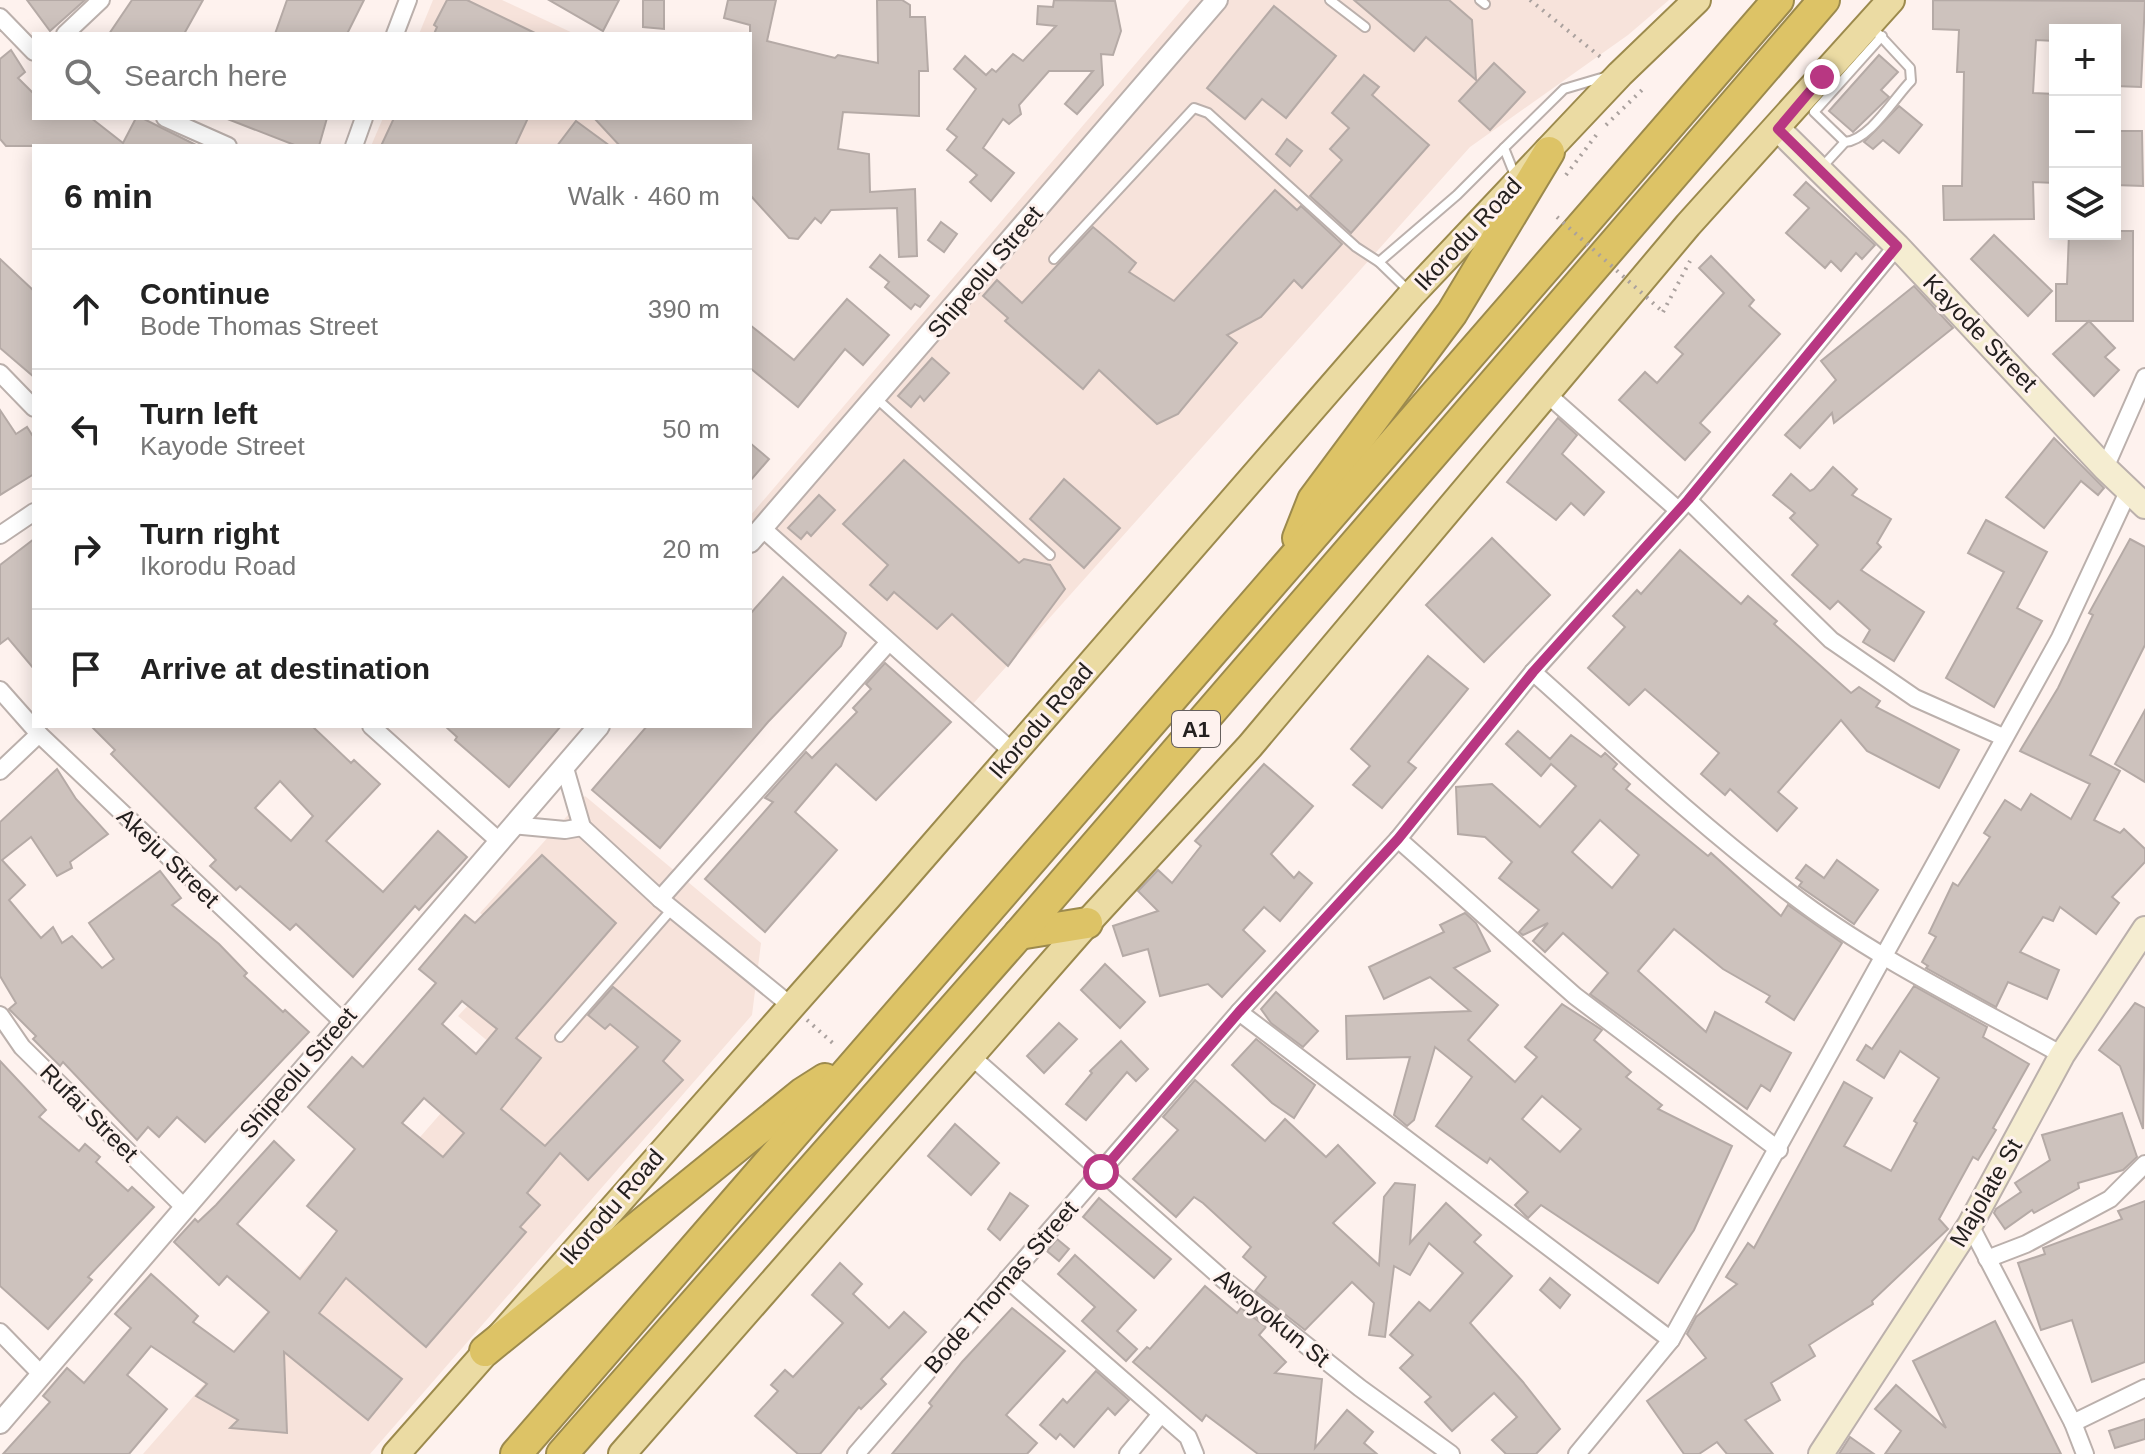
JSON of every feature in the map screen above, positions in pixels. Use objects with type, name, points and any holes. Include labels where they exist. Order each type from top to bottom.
[{"type":"highway","name":"A1","points":[[516,1454],[853,1061],[1778,0]]},
{"type":"highway","name":"A1","points":[[562,1454],[1019,934],[1824,0]]},
{"type":"highway","points":[[1288,562],[1313,500],[1452,313],[1549,152]]},
{"type":"highway","points":[[1019,934],[1087,923]]},
{"type":"highway","points":[[485,1351],[803,1093],[853,1061]]},
{"type":"main road","points":[[622,1454],[1087,923],[1250,746],[1688,225],[1876,30],[1891,0]]},
{"type":"main road","name":"Ikorodu Road","points":[[396,1454],[1014,753],[1412,294],[1686,3]]},
{"type":"main road","name":"Kayode Street","points":[[1778,129],[1897,246],[2137,499]]},
{"type":"main road","name":"Majolate St","points":[[1821,1454],[1970,1225],[2062,1055],[2145,929]]},
{"type":"street","points":[[67,32],[101,0]]},
{"type":"street","points":[[396,32],[408,0]]},
{"type":"street","name":"Shipeolu Street","points":[[756,535],[877,399],[1217,0]]},
{"type":"street","points":[[0,17],[32,50]]},
{"type":"street","points":[[169,120],[216,144]]},
{"type":"street","points":[[355,144],[363,120]]},
{"type":"street","name":"Bode Thomas Street","points":[[856,1454],[1239,1012],[1398,839],[1533,672],[1683,505],[1897,246]]},
{"type":"street","points":[[0,373],[32,406]]},
{"type":"street","points":[[2105,468],[2145,377]]},
{"type":"street","points":[[1547,394],[1683,505],[1831,640],[1915,698],[2003,737]]},
{"type":"street","points":[[1577,1454],[1671,1340],[2137,499]]},
{"type":"street","points":[[0,535],[32,513]]},
{"type":"street","points":[[756,535],[889,642],[1014,753]]},
{"type":"street","points":[[666,904],[889,642]]},
{"type":"street","points":[[1533,672],[1792,895],[1885,957],[2062,1055]]},
{"type":"street","name":"Akeju Street","points":[[0,690],[32,726]]},
{"type":"street","name":"Akeju Street","points":[[34,728],[342,1021]]},
{"type":"street","points":[[374,728],[506,833],[582,827]]},
{"type":"street","name":"Shipeolu Street","points":[[0,1423],[342,1021],[597,728]]},
{"type":"street","points":[[0,771],[39,734]]},
{"type":"street","points":[[565,768],[582,827],[666,904],[790,1005]]},
{"type":"street","points":[[1398,839],[1575,996],[1779,1150]]},
{"type":"street","points":[[1239,1012],[1671,1340]]},
{"type":"street","name":"Rufai Street","points":[[0,1015],[22,1047],[183,1206]]},
{"type":"street","name":"Awoyokun St","points":[[972,1057],[1224,1280],[1360,1388],[1451,1454]]},
{"type":"street","points":[[1987,1259],[2026,1244],[2110,1199],[2145,1164]]},
{"type":"street","points":[[1970,1225],[2073,1423],[2085,1454]]},
{"type":"street","points":[[1007,1279],[1188,1437],[1195,1454]]},
{"type":"street","points":[[0,1332],[41,1374]]},
{"type":"street","points":[[2073,1423],[2145,1388]]},
{"type":"street","points":[[1128,1454],[1161,1414]]},
{"type":"lane","points":[[1330,0],[1365,27]]},
{"type":"lane","points":[[1819,171],[1845,142],[1853,141],[1870,127],[1911,81],[1910,68],[1876,30],[1814,112],[1845,142]]},
{"type":"lane","points":[[1379,262],[1457,195],[1564,89],[1576,83],[1620,74]]},
{"type":"lane","points":[[1054,259],[1194,108],[1208,113],[1412,294]]},
{"type":"lane","points":[[1504,148],[1517,181]]},
{"type":"lane","points":[[877,399],[1050,555]]},
{"type":"lane","points":[[560,1037],[666,904]]},
{"type":"path","points":[[1530,0],[1620,74]]},
{"type":"path","points":[[1558,187],[1598,134],[1642,90]]},
{"type":"path","points":[[1557,217],[1663,312],[1690,260]]},
{"type":"path","points":[[790,1005],[853,1061]]},
{"type":"shaded area","points":[[433,0],[502,0],[571,32],[420,32]]},
{"type":"shaded area","points":[[1190,0],[1669,0],[1628,35],[1470,147],[963,715],[752,531],[752,514]]},
{"type":"shaded area","points":[[382,120],[656,120],[637,144],[372,144]]},
{"type":"shaded area","points":[[585,796],[761,943],[752,1015],[370,1454],[143,1454],[497,1049],[458,1016],[521,949],[480,913]]},
{"type":"building","points":[[27,0],[85,0],[50,31]]},
{"type":"building","points":[[132,0],[203,0],[185,32],[110,32]]},
{"type":"building","points":[[287,0],[364,0],[348,32],[276,32]]},
{"type":"building","points":[[447,0],[467,0],[533,32],[435,32],[437,27],[434,25]]},
{"type":"building","points":[[549,0],[619,0],[603,31]]},
{"type":"building","points":[[643,0],[664,0],[664,29],[643,27]]},
{"type":"building","points":[[728,0],[776,0],[767,41],[835,58],[838,55],[878,63],[877,0],[902,0],[910,5],[910,17],[925,17],[928,71],[919,71],[919,116],[843,112],[838,149],[869,154],[870,192],[915,189],[917,256],[899,257],[897,208],[831,210],[821,223],[815,218],[798,239],[789,238],[752,197],[752,144],[618,144],[596,120],[752,120],[752,32],[750,25],[724,18]]},
{"type":"building","points":[[1054,0],[1115,1],[1121,31],[1113,55],[1101,54],[1103,85],[1077,114],[1065,104],[1093,71],[1049,71],[1019,105],[1021,114],[1009,124],[1003,119],[983,148],[1014,173],[991,201],[970,182],[977,175],[947,150],[957,137],[947,129],[976,89],[954,69],[965,56],[986,75],[992,69],[996,72],[1013,54],[1023,61],[1056,26],[1037,24],[1038,6],[1053,7]]},
{"type":"building","points":[[1354,0],[1449,0],[1472,20],[1476,80],[1426,37],[1414,51]]},
{"type":"building","points":[[1933,0],[2145,1],[2141,87],[2121,86],[2121,24],[2049,24],[2049,41],[2036,40],[2033,93],[2049,94],[2049,183],[2033,182],[2034,219],[1944,220],[1943,186],[1962,186],[1964,72],[1957,72],[1959,30],[1933,29]]},
{"type":"building","points":[[1274,6],[1336,56],[1286,118],[1262,99],[1245,119],[1207,88]]},
{"type":"building","points":[[11,50],[25,72],[18,78],[32,92],[32,120],[94,120],[123,143],[135,120],[146,120],[194,144],[6,146],[0,139],[0,59]]},
{"type":"building","points":[[1879,55],[1898,72],[1881,90],[1889,97],[1853,132],[1829,111]]},
{"type":"building","points":[[1494,63],[1525,92],[1490,130],[1459,101]]},
{"type":"building","points":[[1364,75],[1379,87],[1372,95],[1429,145],[1351,233],[1310,196],[1342,160],[1330,149],[1349,128],[1332,113]]},
{"type":"building","points":[[1899,106],[1922,125],[1899,153],[1883,140],[1873,149],[1864,142]]},
{"type":"building","points":[[230,120],[326,120],[320,144],[292,144]]},
{"type":"building","points":[[393,120],[527,120],[516,144],[382,144]]},
{"type":"building","points":[[576,121],[607,144],[559,144]]},
{"type":"building","points":[[2121,131],[2142,131],[2143,186],[2121,185]]},
{"type":"building","points":[[1287,139],[1302,151],[1290,166],[1276,154]]},
{"type":"building","points":[[1806,182],[1875,245],[1862,259],[1856,253],[1841,271],[1831,261],[1825,268],[1786,233],[1809,208],[1794,195]]},
{"type":"building","points":[[1275,190],[1297,210],[1301,206],[1342,244],[1302,288],[1294,280],[1261,317],[1227,335],[1237,343],[1178,414],[1157,424],[1099,370],[1083,389],[1005,321],[1008,318],[983,296],[997,280],[1022,303],[1093,227],[1136,263],[1129,272],[1174,301]]},
{"type":"building","points":[[941,222],[957,234],[944,252],[928,240]]},
{"type":"building","points":[[2121,231],[2133,231],[2133,321],[2056,321],[2056,284],[2067,284],[2069,240],[2121,240]]},
{"type":"building","points":[[1994,235],[2052,291],[2028,316],[1971,259]]},
{"type":"building","points":[[880,255],[929,296],[920,307],[915,304],[911,309],[885,287],[889,282],[870,267]]},
{"type":"building","points":[[1711,256],[1754,300],[1749,306],[1780,334],[1700,423],[1710,432],[1685,460],[1619,400],[1645,372],[1657,383],[1683,354],[1675,347],[1724,293],[1699,268]]},
{"type":"building","points":[[0,259],[32,289],[32,375],[0,348]]},
{"type":"building","points":[[1914,286],[1953,328],[1834,423],[1832,413],[1800,448],[1785,435],[1836,380],[1821,361]]},
{"type":"building","points":[[847,299],[889,335],[863,365],[845,349],[798,407],[752,370],[752,327],[794,360]]},
{"type":"building","points":[[2089,321],[2115,348],[2105,357],[2119,370],[2094,396],[2053,354]]},
{"type":"building","points":[[932,358],[949,373],[924,401],[920,396],[911,407],[898,396]]},
{"type":"building","points":[[0,410],[16,434],[27,427],[32,435],[32,475],[0,495]]},
{"type":"building","points":[[1558,418],[1577,435],[1562,454],[1604,492],[1584,515],[1571,503],[1556,520],[1507,482]]},
{"type":"building","points":[[2054,438],[2104,488],[2098,495],[2081,481],[2044,528],[2006,497]]},
{"type":"building","points":[[752,445],[769,459],[752,479]]},
{"type":"building","points":[[904,460],[1019,563],[1024,559],[1050,565],[1065,589],[1008,666],[952,614],[937,629],[894,592],[887,600],[870,585],[888,565],[843,524]]},
{"type":"building","points":[[1833,467],[1857,489],[1852,495],[1891,519],[1877,543],[1881,547],[1861,570],[1924,612],[1894,661],[1863,642],[1870,630],[1838,601],[1830,609],[1792,575],[1818,545],[1790,518],[1795,513],[1773,495],[1791,474],[1810,491]]},
{"type":"building","points":[[1064,479],[1120,528],[1084,568],[1030,519]]},
{"type":"building","points":[[819,495],[835,510],[811,536],[807,532],[801,539],[788,528]]},
{"type":"building","points":[[1986,520],[2047,552],[2017,608],[2042,621],[1994,707],[1946,678],[2004,572],[1968,553]]},
{"type":"building","points":[[1492,538],[1550,595],[1484,662],[1426,605]]},
{"type":"building","points":[[2130,539],[2145,547],[2145,645],[2090,755],[2120,771],[2094,820],[2120,833],[2124,829],[2145,849],[2145,862],[2112,897],[2119,903],[2096,934],[2060,907],[2053,921],[2043,917],[2020,952],[2059,970],[2047,999],[2008,982],[1996,1007],[1926,968],[1928,966],[1922,962],[1936,937],[1929,933],[1953,883],[1958,886],[1990,837],[1984,833],[2005,800],[2021,810],[2031,794],[2071,819],[2090,784],[2020,751],[2058,688],[2093,615],[2089,613]]},
{"type":"building","points":[[32,541],[32,667],[8,638],[0,644],[0,565]]},
{"type":"building","points":[[1680,550],[1741,604],[1748,596],[1777,621],[1774,624],[1851,693],[1859,687],[1880,701],[1876,707],[1959,750],[1939,788],[1867,751],[1841,720],[1778,792],[1797,808],[1777,831],[1730,789],[1725,795],[1701,774],[1719,753],[1645,689],[1629,705],[1588,668],[1625,627],[1613,616],[1637,590],[1641,594]]},
{"type":"building","points":[[783,577],[846,633],[841,646],[768,722],[660,848],[592,790],[645,728],[752,728],[752,612]]},
{"type":"building","points":[[1428,656],[1468,689],[1408,762],[1416,768],[1382,808],[1353,785],[1370,766],[1351,749]]},
{"type":"building","points":[[885,663],[951,722],[876,800],[836,764],[795,812],[837,850],[765,932],[705,879],[773,802],[765,798],[806,752],[812,758],[857,712],[853,708],[871,689],[866,684]]},
{"type":"building","points":[[2145,710],[2145,782],[2115,764]]},
{"type":"building","points":[[93,728],[314,728],[351,763],[354,760],[380,784],[326,841],[383,892],[438,831],[467,857],[419,910],[415,906],[353,977],[296,924],[290,930],[240,886],[236,890],[210,866],[216,860],[111,754],[115,750]],"holes":[[[280,781],[313,816],[291,841],[255,808]]]},
{"type":"building","points":[[447,728],[559,728],[509,787],[455,740],[457,737]]},
{"type":"building","points":[[1518,731],[1550,759],[1571,735],[1601,757],[1605,753],[1617,764],[1613,769],[1630,784],[1626,789],[1708,856],[1711,853],[1781,916],[1788,905],[1842,943],[1794,1020],[1766,1002],[1770,996],[1723,969],[1674,929],[1638,971],[1706,1032],[1715,1012],[1791,1053],[1770,1091],[1761,1085],[1747,1109],[1590,994],[1608,973],[1563,933],[1545,952],[1533,941],[1548,923],[1523,935],[1519,932],[1539,910],[1499,878],[1512,862],[1485,837],[1458,834],[1456,787],[1492,784],[1540,827],[1576,786],[1551,764],[1541,776],[1506,744]],"holes":[[[1600,820],[1639,855],[1612,888],[1572,852]]]},
{"type":"building","points":[[1264,764],[1313,806],[1271,854],[1294,878],[1299,872],[1312,883],[1280,921],[1264,907],[1243,930],[1265,951],[1222,997],[1208,984],[1160,996],[1148,949],[1123,956],[1113,926],[1158,911],[1138,891],[1158,870],[1172,883],[1201,846],[1195,841]]},
{"type":"building","points":[[57,769],[76,799],[108,834],[70,862],[72,868],[57,876],[31,837],[2,860],[25,885],[9,900],[41,938],[53,927],[62,943],[72,936],[102,968],[114,959],[89,923],[160,871],[181,898],[172,905],[219,944],[247,973],[244,976],[309,1032],[205,1142],[177,1117],[159,1137],[148,1127],[137,1140],[63,1062],[60,1066],[33,1039],[36,1036],[9,1009],[16,1003],[0,976],[0,822]]},
{"type":"building","points":[[542,855],[616,923],[516,1038],[541,1058],[501,1109],[545,1146],[638,1047],[610,1024],[605,1029],[588,1015],[613,987],[680,1041],[663,1061],[683,1080],[588,1180],[560,1153],[527,1193],[540,1205],[520,1227],[526,1232],[426,1347],[346,1278],[319,1313],[402,1379],[368,1420],[284,1352],[287,1433],[230,1428],[238,1420],[196,1396],[207,1384],[151,1346],[127,1375],[167,1409],[129,1454],[3,1454],[50,1402],[43,1396],[67,1368],[84,1383],[131,1328],[115,1314],[151,1274],[198,1316],[193,1322],[234,1352],[269,1312],[227,1276],[219,1285],[174,1242],[195,1219],[198,1222],[216,1205],[274,1141],[294,1160],[237,1224],[300,1279],[337,1231],[307,1206],[355,1149],[308,1107],[352,1057],[363,1067],[436,983],[419,969],[465,915],[475,923]],"holes":[[[462,1001],[497,1029],[476,1054],[442,1024]],[[424,1098],[464,1133],[443,1157],[402,1123]]]},
{"type":"building","points":[[1837,860],[1878,890],[1854,924],[1799,886],[1802,882],[1796,878],[1806,865],[1824,878]]},
{"type":"building","points":[[1465,913],[1476,923],[1490,951],[1454,968],[1498,1005],[1468,1040],[1515,1082],[1537,1057],[1525,1047],[1562,1004],[1602,1030],[1594,1040],[1631,1072],[1626,1077],[1662,1105],[1658,1109],[1732,1146],[1694,1230],[1658,1283],[1541,1205],[1528,1218],[1515,1205],[1528,1192],[1490,1158],[1487,1163],[1436,1126],[1472,1077],[1435,1047],[1414,1120],[1407,1126],[1394,1115],[1410,1057],[1347,1059],[1346,1016],[1470,1011],[1430,977],[1384,999],[1369,967],[1444,932],[1440,925]],"holes":[[[1542,1096],[1581,1129],[1560,1152],[1522,1119]]]},
{"type":"building","points":[[1105,964],[1145,1002],[1120,1028],[1081,990]]},
{"type":"building","points":[[1914,986],[1987,1027],[1983,1037],[2029,1064],[1993,1128],[1996,1130],[1978,1160],[1973,1157],[1939,1219],[1948,1229],[1872,1301],[1873,1304],[1809,1345],[1815,1356],[1771,1383],[1780,1400],[1745,1420],[1773,1454],[1727,1454],[1717,1442],[1699,1454],[1684,1454],[1647,1401],[1706,1358],[1687,1334],[1696,1317],[1737,1284],[1726,1277],[1748,1243],[1754,1248],[1844,1082],[1872,1098],[1844,1146],[1891,1171],[1917,1123],[1914,1121],[1939,1078],[1900,1051],[1884,1078],[1857,1060],[1866,1045],[1872,1049]]},
{"type":"building","points":[[1276,992],[1318,1031],[1303,1047],[1271,1023],[1261,1009]]},
{"type":"building","points":[[2135,1003],[2145,1008],[2143,1129],[2120,1066],[2099,1050]]},
{"type":"building","points":[[1059,1023],[1077,1039],[1044,1073],[1027,1056]]},
{"type":"building","points":[[1256,1039],[1315,1085],[1294,1118],[1272,1103],[1232,1065]]},
{"type":"building","points":[[1121,1041],[1148,1069],[1136,1081],[1127,1072],[1086,1120],[1066,1104],[1092,1073],[1090,1071]]},
{"type":"building","points":[[0,1061],[46,1110],[39,1117],[79,1151],[85,1144],[100,1157],[96,1162],[128,1191],[132,1187],[154,1207],[88,1277],[92,1280],[48,1329],[0,1286]]},
{"type":"building","points":[[1195,1080],[1265,1141],[1285,1119],[1326,1157],[1338,1145],[1375,1183],[1333,1223],[1379,1265],[1384,1197],[1395,1183],[1415,1185],[1410,1243],[1446,1203],[1481,1235],[1474,1242],[1512,1276],[1470,1323],[1560,1429],[1536,1454],[1506,1454],[1492,1440],[1517,1417],[1494,1393],[1452,1431],[1425,1402],[1431,1397],[1400,1368],[1413,1355],[1390,1335],[1419,1302],[1430,1311],[1463,1273],[1429,1243],[1410,1275],[1394,1266],[1385,1337],[1369,1335],[1374,1303],[1352,1282],[1305,1330],[1255,1291],[1266,1277],[1243,1257],[1251,1247],[1203,1203],[1194,1197],[1176,1217],[1133,1179],[1178,1130],[1163,1117]]},
{"type":"building","points":[[2122,1113],[2137,1157],[2123,1170],[2078,1183],[2079,1188],[2034,1213],[2032,1210],[2005,1229],[1994,1213],[1996,1209],[2021,1192],[2015,1183],[2050,1160],[2042,1135]]},
{"type":"building","points":[[955,1124],[999,1163],[971,1195],[928,1156]]},
{"type":"building","points":[[1010,1193],[1028,1206],[1000,1240],[988,1229]]},
{"type":"building","points":[[1099,1198],[1171,1259],[1154,1278],[1083,1217]]},
{"type":"building","points":[[2145,1201],[2145,1362],[2092,1382],[2072,1320],[2041,1330],[2018,1263],[2045,1254],[2043,1248],[2122,1219],[2118,1211]]},
{"type":"building","points":[[1057,1239],[1069,1249],[1059,1261],[1047,1251]]},
{"type":"building","points":[[1075,1255],[1136,1310],[1117,1331],[1137,1349],[1126,1361],[1082,1321],[1095,1307],[1058,1274]]},
{"type":"building","points":[[840,1263],[862,1284],[853,1294],[889,1328],[904,1312],[926,1332],[881,1379],[886,1384],[861,1409],[859,1407],[820,1454],[798,1454],[755,1416],[778,1391],[771,1385],[785,1370],[793,1377],[843,1323],[812,1295]]},
{"type":"building","points":[[1550,1278],[1570,1295],[1560,1308],[1540,1290]]},
{"type":"building","points":[[1205,1286],[1237,1313],[1241,1308],[1266,1327],[1259,1335],[1286,1362],[1275,1373],[1322,1379],[1315,1448],[1347,1410],[1373,1432],[1364,1443],[1377,1454],[1258,1454],[1206,1415],[1202,1421],[1133,1362],[1147,1347],[1150,1349]]},
{"type":"building","points":[[1012,1308],[1065,1351],[1006,1415],[1037,1443],[1027,1454],[892,1454],[932,1406],[929,1403],[962,1362]]},
{"type":"building","points":[[1995,1321],[2061,1454],[1885,1454],[1901,1431],[1875,1409],[1896,1385],[1946,1428],[1913,1361]]},
{"type":"building","points":[[1096,1371],[1129,1400],[1115,1415],[1108,1408],[1074,1447],[1060,1434],[1056,1439],[1040,1425],[1063,1399],[1067,1403]]},
{"type":"building","points":[[2145,1419],[2145,1439],[2115,1448],[2109,1431]]},
{"type":"building","points":[[1850,1437],[1874,1454],[1839,1454]]},
{"type":"route","points":[[1101,1172],[1239,1012],[1398,839],[1533,672],[1688,500],[1897,246],[1778,129],[1822,77]]}]
